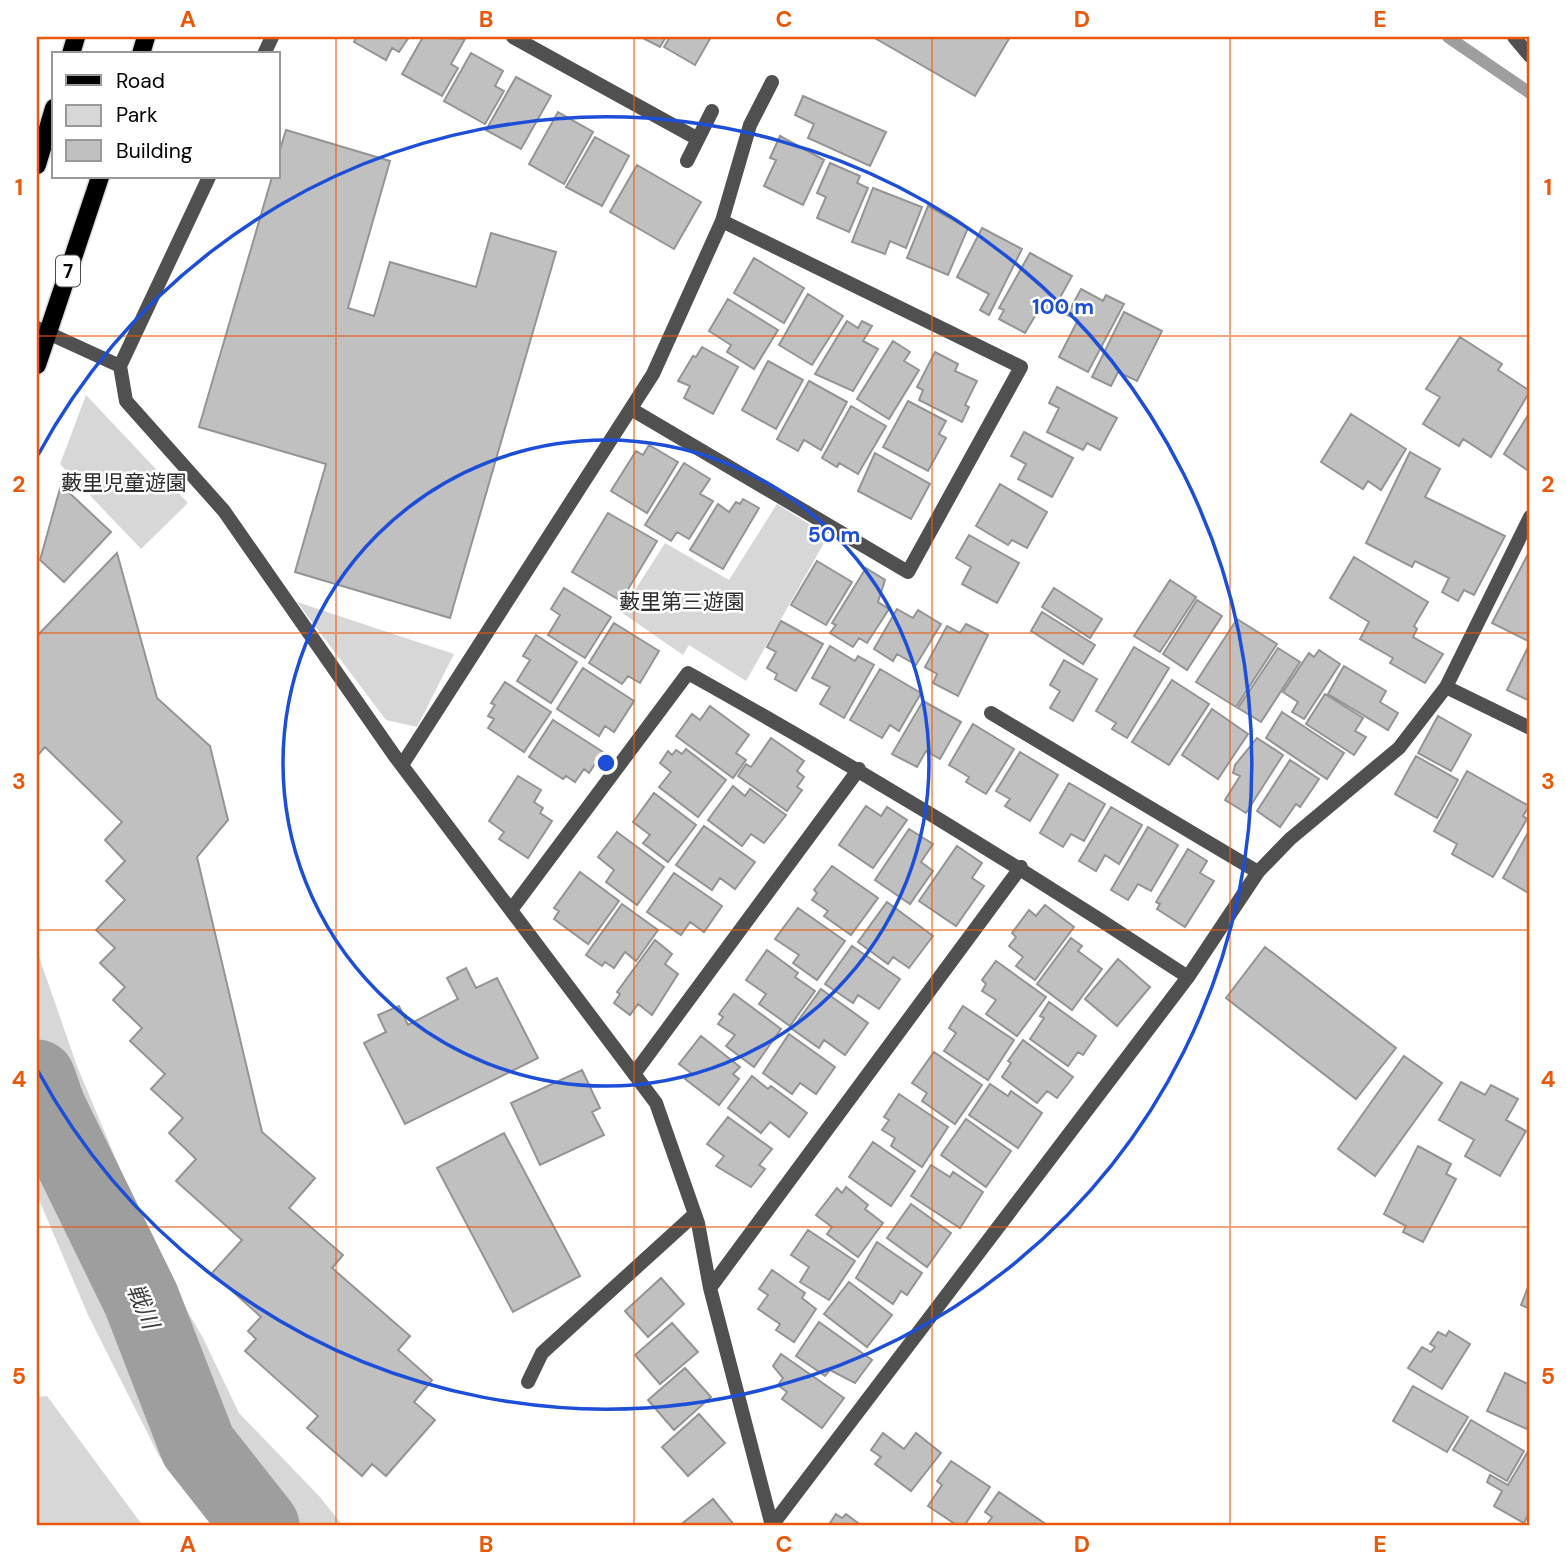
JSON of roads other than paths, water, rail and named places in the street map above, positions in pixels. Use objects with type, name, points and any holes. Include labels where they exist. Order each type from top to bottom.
[{"type":"main road","points":[[37,165],[52,115]]},
{"type":"main road","name":"7","points":[[37,365],[42,330],[100,178]]},
{"type":"street","points":[[513,37],[698,139]]},
{"type":"street","points":[[1514,37],[1530,56]]},
{"type":"street","points":[[402,765],[653,374],[722,221],[750,125],[772,82]]},
{"type":"street","points":[[687,161],[712,111]]},
{"type":"street","points":[[209,178],[120,366],[126,401],[225,510],[402,765],[656,1102],[695,1214],[710,1288],[772,1525]]},
{"type":"street","points":[[631,409],[908,572],[1021,368],[722,221]]},
{"type":"street","points":[[42,330],[120,366]]},
{"type":"street","points":[[772,1525],[1188,977],[1258,872],[1290,839],[1399,748],[1446,687],[1530,517]]},
{"type":"street","points":[[511,910],[688,673],[859,769],[1021,867],[1188,977]]},
{"type":"street","points":[[1446,687],[1530,728]]},
{"type":"street","points":[[991,713],[1258,872]]},
{"type":"street","points":[[634,1074],[859,769]]},
{"type":"street","points":[[710,1288],[1021,867]]},
{"type":"street","points":[[528,1382],[542,1353],[695,1214]]},
{"type":"waterway","points":[[1448,37],[1530,93]]},
{"type":"waterway","name":"戦川","points":[[37,1078],[48,1109],[141,1299],[198,1446],[261,1526]]},
{"type":"park label","name":"藪里児童遊園","points":[[124,483]]},
{"type":"park label","name":"藪里第三遊園","points":[[682,602]]}]
